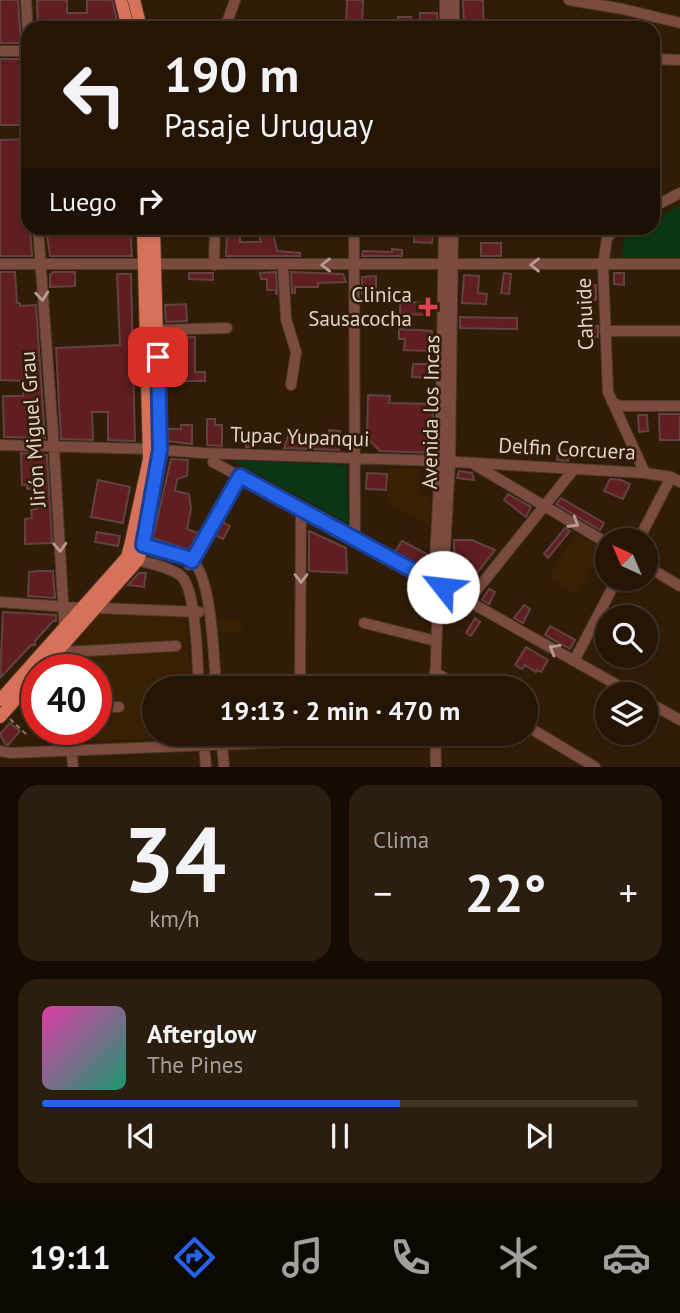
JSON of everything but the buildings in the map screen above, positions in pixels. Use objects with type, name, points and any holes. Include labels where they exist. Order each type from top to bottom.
[{"type":"main road","points":[[121,0],[126,21]]},
{"type":"main road","points":[[134,0],[139,21]]},
{"type":"main road","points":[[58,654],[97,608],[132,558],[137,543],[155,449],[158,330],[144,235]]},
{"type":"main road","points":[[153,235],[150,265],[155,449]]},
{"type":"main road","points":[[1,710],[65,627],[132,558]]},
{"type":"main road","points":[[1,710],[21,691]]},
{"type":"street","points":[[26,0],[27,21]]},
{"type":"street","points":[[228,21],[235,0]]},
{"type":"street","points":[[445,0],[445,21]]},
{"type":"street","points":[[454,0],[454,21]]},
{"type":"street","points":[[569,0],[623,9],[680,23]]},
{"type":"street","points":[[0,51],[21,51]]},
{"type":"street","points":[[660,59],[680,60]]},
{"type":"street","points":[[660,203],[680,193]]},
{"type":"street","name":"Jirón Miguel Grau","points":[[38,235],[56,431],[54,448],[66,654]]},
{"type":"street","points":[[214,265],[215,235]]},
{"type":"street","points":[[354,235],[355,539]]},
{"type":"street","name":"Avenida los Incas","points":[[445,235],[448,265]]},
{"type":"street","name":"Avenida los Incas","points":[[435,676],[445,461],[448,265],[452,235]]},
{"type":"street","name":"Cahuide","points":[[610,235],[603,265],[608,392],[645,473]]},
{"type":"street","points":[[0,264],[680,264]]},
{"type":"street","points":[[284,265],[286,319],[296,352],[291,385]]},
{"type":"street","points":[[158,330],[227,328]]},
{"type":"street","points":[[605,331],[680,331]]},
{"type":"street","points":[[612,402],[620,405],[680,406]]},
{"type":"street","name":"Tupac Yupanqui","points":[[0,446],[155,449],[445,461]]},
{"type":"street","name":"Delfin Corcuera","points":[[445,461],[645,473],[676,479]]},
{"type":"street","points":[[213,462],[355,539],[438,589],[468,601],[612,682]]},
{"type":"street","points":[[473,463],[595,536]]},
{"type":"street","points":[[468,601],[574,469]]},
{"type":"street","points":[[182,576],[240,476]]},
{"type":"street","points":[[646,528],[676,479]]},
{"type":"street","points":[[300,676],[301,510]]},
{"type":"street","points":[[137,543],[185,557],[192,561],[203,577],[215,676]]},
{"type":"street","points":[[132,558],[182,576],[193,612],[198,676]]},
{"type":"street","points":[[658,573],[680,586]]},
{"type":"street","points":[[574,661],[610,592]]},
{"type":"street","points":[[0,602],[82,608]]},
{"type":"street","points":[[97,608],[209,612]]},
{"type":"street","points":[[364,623],[436,641]]},
{"type":"street","points":[[66,647],[176,646]]},
{"type":"street","points":[[435,672],[442,676]]},
{"type":"street","points":[[112,707],[120,707]]},
{"type":"street","points":[[658,708],[680,720]]},
{"type":"street","points":[[538,734],[595,767]]},
{"type":"street","points":[[0,751],[10,753],[142,744]]},
{"type":"street","points":[[72,745],[73,767]]},
{"type":"street","points":[[204,746],[206,767]]},
{"type":"street","points":[[222,746],[224,767]]},
{"type":"street","points":[[435,746],[436,765],[449,767]]},
{"type":"path","points":[[1,710],[21,729]]},
{"type":"shaded area","points":[[388,468],[420,469],[420,495],[431,496],[430,526],[387,503]]},
{"type":"shaded area","points":[[575,533],[595,544],[595,563],[577,595],[549,578]]},
{"type":"shaded area","points":[[99,613],[185,616],[192,676],[142,676],[142,740],[112,741],[112,654],[70,654],[70,645]]},
{"type":"shaded area","points":[[241,618],[242,631],[216,632],[214,620]]},
{"type":"green space","points":[[680,205],[680,257],[622,257],[623,244],[629,235],[660,235],[660,217]]},
{"type":"green space","points":[[232,460],[346,465],[349,524]]},
{"type":"place","name":"Clinica Sausacocha","points":[[428,307]]},
{"type":"route","points":[[158,357],[160,450],[143,545],[192,561],[240,476],[443,587]]}]
